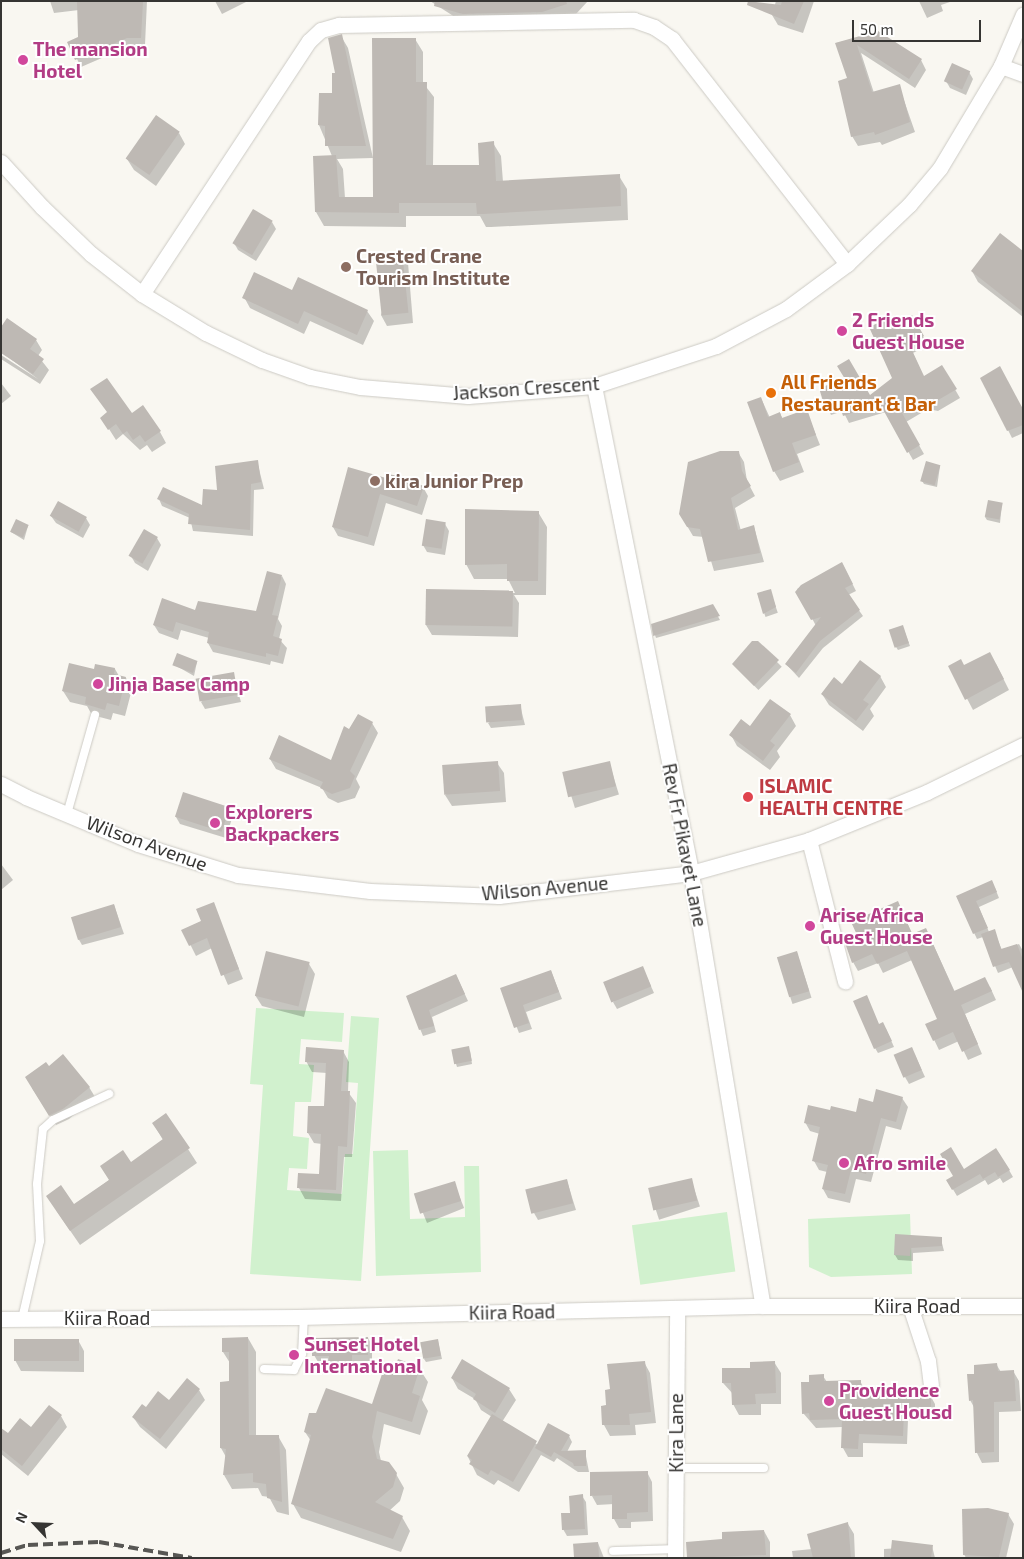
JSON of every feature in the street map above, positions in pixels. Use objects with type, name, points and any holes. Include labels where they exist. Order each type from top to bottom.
[{"type":"street","name":"Jackson Crescent","points":[[1,162],[42,207],[92,254],[142,294],[206,333],[262,360],[310,377],[360,387],[468,396],[594,386],[716,346],[786,309],[847,264],[908,206],[940,168],[1001,66],[1023,15]]},
{"type":"street","points":[[142,294],[309,41],[320,30],[339,25],[634,20],[654,28],[672,39],[847,264]]},
{"type":"street","points":[[1001,66],[1023,74]]},
{"type":"street","name":"Rev Fr Pikavet Lane","points":[[594,386],[691,873],[763,1306]]},
{"type":"street","name":"Wilson Avenue","points":[[1,784],[138,844],[238,875],[370,890],[499,896],[691,873],[809,840],[927,792],[1023,745]]},
{"type":"street","points":[[809,840],[845,980]]},
{"type":"street","name":"Kiira Road","points":[[1,1319],[304,1317],[763,1306],[1023,1306]]},
{"type":"street","points":[[910,1306],[928,1361],[931,1385]]},
{"type":"street","name":"Kira Lane","points":[[675,1553],[677,1308]]},
{"type":"lane","points":[[67,814],[96,715]]},
{"type":"lane","points":[[22,1319],[40,1241],[36,1184],[43,1129],[53,1120],[110,1094]]},
{"type":"lane","points":[[264,1370],[294,1370],[302,1354],[304,1317]]},
{"type":"lane","points":[[676,1468],[764,1468]]},
{"type":"lane","points":[[613,1551],[675,1553]]},
{"type":"green space","points":[[256,1008],[344,1013],[342,1042],[301,1039],[299,1064],[314,1065],[311,1102],[295,1102],[293,1136],[309,1138],[307,1169],[289,1168],[287,1190],[342,1194],[345,1154],[353,1154],[358,1083],[346,1082],[351,1016],[379,1018],[361,1281],[250,1274],[263,1085],[250,1084]]},
{"type":"green space","points":[[408,1150],[410,1219],[465,1217],[464,1166],[479,1166],[481,1272],[376,1276],[373,1151]]},
{"type":"green space","points":[[727,1212],[735,1271],[640,1285],[632,1225]]},
{"type":"green space","points":[[910,1214],[912,1274],[831,1277],[809,1267],[808,1219]]},
{"type":"building","points":[[77,1],[143,1],[141,38],[127,38],[75,60],[67,42],[78,37]]},
{"type":"building","points":[[435,1],[566,1],[567,4],[542,12],[463,14],[434,6]]},
{"type":"building","points":[[748,1],[781,5],[782,1],[804,1],[794,24],[747,5]]},
{"type":"building","points":[[878,31],[922,59],[909,79],[857,45],[872,92],[900,84],[910,122],[875,135],[874,132],[851,137],[838,81],[847,78],[835,43]]},
{"type":"building","points":[[342,34],[366,146],[325,146],[325,126],[318,125],[319,93],[332,93],[332,73],[335,73],[328,38]]},
{"type":"building","points":[[372,38],[416,38],[416,82],[427,82],[426,165],[479,165],[478,143],[494,141],[496,181],[620,174],[621,206],[477,214],[476,203],[399,203],[399,213],[315,212],[313,156],[336,155],[339,197],[373,197]]},
{"type":"building","points":[[952,63],[970,71],[962,89],[944,81]]},
{"type":"building","points":[[156,115],[180,132],[149,175],[126,158]]},
{"type":"building","points":[[253,209],[273,221],[252,255],[232,243]]},
{"type":"building","points":[[1000,233],[1023,251],[1023,312],[971,271]]},
{"type":"building","points":[[402,251],[408,313],[382,315],[375,254]]},
{"type":"building","points":[[254,272],[292,290],[298,277],[368,310],[357,335],[304,311],[298,324],[242,298]]},
{"type":"building","points":[[896,315],[899,323],[912,315],[924,336],[909,344],[924,376],[942,365],[957,389],[933,403],[923,401],[902,413],[920,445],[907,453],[880,404],[843,416],[839,403],[825,408],[819,388],[845,379],[837,366],[849,359],[870,395],[892,378],[869,327]]},
{"type":"building","points":[[7,318],[37,339],[30,349],[44,359],[33,374],[1,353],[1,327]]},
{"type":"building","points":[[1000,366],[1023,409],[1023,425],[1007,431],[980,378]]},
{"type":"building","points":[[107,378],[132,413],[143,405],[161,431],[145,442],[140,435],[133,440],[127,431],[123,434],[116,424],[108,430],[100,418],[107,412],[90,389]]},
{"type":"building","points":[[761,397],[768,417],[780,412],[782,418],[807,409],[816,435],[792,443],[799,462],[773,472],[747,402]]},
{"type":"building","points":[[720,451],[739,451],[742,471],[751,486],[731,498],[738,530],[754,525],[760,553],[708,562],[700,529],[687,527],[679,514],[688,462]]},
{"type":"building","points":[[258,460],[261,482],[251,484],[250,530],[188,524],[189,514],[157,499],[163,487],[202,505],[203,489],[217,490],[215,466]]},
{"type":"building","points":[[926,461],[940,465],[935,485],[920,481]]},
{"type":"building","points":[[348,467],[386,478],[387,474],[406,477],[406,480],[424,486],[417,506],[380,494],[368,537],[332,527]]},
{"type":"building","points":[[988,500],[1003,503],[999,520],[985,517]]},
{"type":"building","points":[[58,501],[87,517],[79,532],[50,516]]},
{"type":"building","points":[[465,509],[539,511],[538,581],[507,581],[507,564],[465,565]]},
{"type":"building","points":[[16,519],[29,525],[23,538],[10,532]]},
{"type":"building","points":[[426,519],[446,522],[442,549],[422,546]]},
{"type":"building","points":[[144,529],[158,537],[142,564],[128,556]]},
{"type":"building","points":[[842,562],[853,584],[845,588],[860,610],[820,641],[796,673],[785,664],[821,617],[811,620],[795,592],[801,585]]},
{"type":"building","points":[[267,571],[282,575],[272,615],[278,616],[273,636],[282,639],[278,656],[266,653],[266,657],[207,643],[209,632],[176,622],[173,632],[153,625],[162,598],[195,610],[198,601],[256,611]]},
{"type":"building","points":[[426,589],[513,591],[512,627],[425,625]]},
{"type":"building","points":[[771,589],[776,607],[763,614],[757,593]]},
{"type":"building","points":[[713,604],[720,616],[653,636],[651,624]]},
{"type":"building","points":[[903,625],[909,643],[895,648],[889,630]]},
{"type":"building","points":[[752,641],[758,641],[779,660],[754,686],[732,664]]},
{"type":"building","points":[[990,652],[1004,679],[965,700],[948,666],[961,659],[964,665]]},
{"type":"building","points":[[177,653],[198,661],[193,673],[172,665]]},
{"type":"building","points":[[860,660],[881,676],[863,700],[869,704],[856,721],[821,694],[834,677],[842,684]]},
{"type":"building","points":[[69,663],[94,669],[95,664],[115,668],[114,674],[126,677],[119,706],[107,703],[105,710],[85,704],[86,697],[62,691]]},
{"type":"building","points":[[234,672],[238,695],[200,701],[196,679]]},
{"type":"building","points":[[770,699],[791,714],[770,741],[775,745],[763,761],[729,735],[741,719],[750,726]]},
{"type":"building","points":[[521,704],[522,720],[486,722],[485,707]]},
{"type":"building","points":[[358,714],[373,722],[350,771],[355,776],[350,788],[332,794],[320,788],[323,782],[269,759],[279,735],[331,760],[344,726],[349,729]]},
{"type":"building","points":[[498,761],[500,791],[444,795],[442,765]]},
{"type":"building","points":[[610,761],[616,786],[568,797],[562,772]]},
{"type":"building","points":[[183,792],[230,807],[222,832],[175,817]]},
{"type":"building","points":[[992,880],[997,892],[976,901],[988,928],[973,934],[956,896]]},
{"type":"building","points":[[898,901],[912,934],[926,928],[954,991],[985,977],[992,991],[961,1005],[978,1044],[962,1052],[953,1032],[933,1041],[925,1024],[937,1019],[907,951],[877,964],[872,954],[852,963],[845,943],[858,937],[851,922]]},
{"type":"building","points":[[214,902],[239,969],[221,976],[207,938],[189,946],[181,930],[201,921],[196,909]]},
{"type":"building","points":[[114,904],[121,927],[78,940],[71,917]]},
{"type":"building","points":[[995,929],[1001,949],[1017,944],[1023,960],[1023,993],[1009,962],[993,967],[981,934]]},
{"type":"building","points":[[266,951],[310,962],[299,1007],[255,996]]},
{"type":"building","points":[[797,951],[809,991],[789,997],[777,957]]},
{"type":"building","points":[[643,966],[651,986],[611,1003],[603,982]]},
{"type":"building","points":[[551,970],[559,992],[523,1005],[529,1023],[514,1028],[500,988]]},
{"type":"building","points":[[456,974],[465,994],[429,1010],[434,1026],[419,1030],[406,996]]},
{"type":"building","points":[[867,995],[879,1024],[883,1022],[892,1041],[874,1049],[853,1001]]},
{"type":"building","points":[[469,1046],[472,1061],[454,1064],[451,1049]]},
{"type":"building","points":[[306,1047],[344,1050],[341,1091],[350,1091],[347,1147],[338,1146],[336,1190],[297,1188],[298,1173],[319,1174],[321,1134],[307,1133],[308,1106],[324,1106],[326,1063],[305,1062]]},
{"type":"building","points":[[912,1047],[922,1070],[903,1078],[894,1055]]},
{"type":"building","points":[[63,1054],[90,1087],[63,1109],[49,1116],[25,1077],[46,1062],[49,1066]]},
{"type":"building","points":[[876,1089],[903,1097],[896,1122],[881,1118],[866,1174],[851,1170],[845,1194],[822,1189],[828,1165],[812,1161],[820,1127],[804,1123],[808,1105],[830,1110],[831,1106],[856,1112],[859,1098],[873,1102]]},
{"type":"building","points":[[166,1113],[190,1148],[70,1231],[46,1196],[61,1185],[74,1204],[109,1180],[100,1166],[123,1150],[131,1162],[163,1139],[152,1123]]},
{"type":"building","points":[[951,1147],[964,1169],[996,1148],[1010,1170],[998,1177],[995,1172],[983,1179],[980,1174],[952,1190],[946,1180],[953,1176],[940,1154]]},
{"type":"building","points":[[692,1178],[697,1200],[653,1211],[648,1188]]},
{"type":"building","points":[[567,1179],[573,1203],[531,1214],[525,1189]]},
{"type":"building","points":[[455,1181],[461,1201],[420,1214],[414,1194]]},
{"type":"building","points":[[895,1234],[942,1237],[942,1246],[911,1248],[910,1256],[894,1255]]},
{"type":"building","points":[[248,1337],[249,1435],[279,1435],[282,1502],[267,1498],[266,1484],[253,1482],[253,1473],[223,1475],[226,1449],[220,1448],[220,1382],[229,1381],[229,1352],[222,1352],[222,1338]]},
{"type":"building","name":"Sunset Hotel International","points":[[368,1337],[368,1355],[352,1355],[352,1361],[329,1361],[329,1356],[312,1356],[312,1338]]},
{"type":"building","points":[[14,1339],[79,1339],[79,1361],[14,1361]]},
{"type":"building","points":[[438,1339],[441,1356],[423,1359],[420,1342]]},
{"type":"building","name":"Sunset Hotel International","points":[[398,1359],[420,1367],[412,1393],[420,1396],[412,1422],[377,1411],[372,1437],[377,1459],[389,1462],[397,1473],[393,1487],[375,1502],[403,1516],[393,1539],[291,1504],[311,1435],[304,1432],[309,1413],[316,1413],[326,1388],[372,1404],[383,1371],[393,1374]]},
{"type":"building","points":[[462,1359],[510,1388],[495,1413],[473,1399],[476,1394],[451,1378]]},
{"type":"building","points":[[645,1361],[651,1412],[629,1414],[630,1425],[602,1425],[601,1406],[606,1405],[605,1390],[610,1389],[607,1364]]},
{"type":"building","points":[[775,1361],[776,1393],[755,1394],[756,1404],[732,1405],[731,1383],[722,1383],[722,1368],[750,1368],[750,1362]]},
{"type":"building","points":[[997,1363],[998,1371],[1014,1370],[1016,1401],[994,1402],[994,1452],[975,1453],[973,1400],[969,1401],[967,1374],[974,1374],[974,1365]]},
{"type":"building","points":[[824,1374],[824,1381],[861,1380],[861,1386],[924,1391],[931,1394],[931,1411],[904,1411],[903,1436],[859,1434],[858,1449],[841,1448],[842,1419],[810,1420],[809,1413],[802,1414],[801,1382],[809,1382],[809,1375]]},
{"type":"building","points":[[187,1378],[200,1389],[160,1439],[132,1417],[142,1404],[146,1407],[158,1391],[169,1400]]},
{"type":"building","points":[[49,1405],[62,1415],[22,1466],[1,1449],[1,1428],[8,1433],[20,1418],[31,1427]]},
{"type":"building","points":[[492,1414],[537,1441],[513,1482],[491,1470],[488,1475],[469,1464],[472,1460],[467,1456]]},
{"type":"building","points":[[548,1423],[570,1435],[561,1451],[586,1450],[586,1466],[574,1466],[573,1463],[554,1452],[551,1457],[535,1448]]},
{"type":"building","points":[[648,1471],[648,1512],[627,1513],[627,1519],[612,1519],[612,1495],[590,1496],[590,1472]]},
{"type":"building","points":[[583,1494],[585,1529],[562,1530],[561,1513],[570,1513],[569,1496]]},
{"type":"building","points":[[988,1508],[1009,1513],[999,1557],[963,1555],[962,1509]]},
{"type":"building","points":[[848,1522],[851,1558],[813,1558],[807,1534]]},
{"type":"building","points":[[764,1530],[766,1555],[687,1558],[686,1542],[722,1539],[722,1532]]},
{"type":"building","points":[[892,1540],[933,1545],[931,1558],[890,1558]]},
{"type":"building","points":[[598,1542],[599,1558],[574,1558],[573,1544]]},
{"type":"railway","points":[[1,1553],[28,1545],[99,1542],[192,1558]]},
{"type":"place","name":"The mansion Hotel","points":[[23,60]]},
{"type":"place","name":"Crested Crane Tourism Institute","points":[[346,267]]},
{"type":"place","name":"2 Friends Guest House","points":[[842,331]]},
{"type":"place","name":"All Friends Restaurant & Bar","points":[[771,393]]},
{"type":"place","name":"kira Junior Prep","points":[[375,481]]},
{"type":"place","name":"Jinja Base Camp","points":[[98,684]]},
{"type":"place","name":"ISLAMIC HEALTH CENTRE","points":[[748,797]]},
{"type":"place","name":"Explorers Backpackers","points":[[215,823]]},
{"type":"place","name":"Arise Africa Guest House","points":[[810,926]]},
{"type":"place","name":"Afro smile","points":[[844,1163]]},
{"type":"place","name":"Sunset Hotel International","points":[[294,1355]]},
{"type":"place","name":"Providence Guest Housd","points":[[829,1401]]}]
